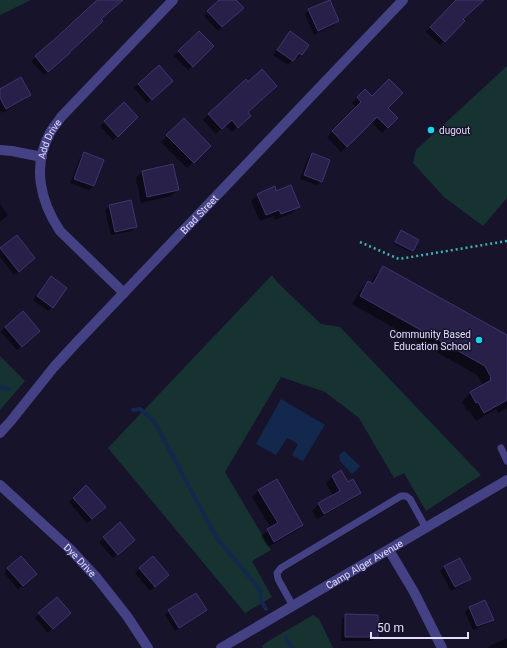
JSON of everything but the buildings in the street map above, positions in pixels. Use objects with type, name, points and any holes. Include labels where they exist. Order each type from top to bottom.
[{"type":"street","name":"Add Drive","points":[[124,293],[60,231],[53,221],[41,189],[40,174],[42,157],[51,133],[61,117],[173,0]]},
{"type":"street","name":"Brad Street","points":[[0,433],[54,367],[403,0]]},
{"type":"street","points":[[0,150],[42,157]]},
{"type":"street","name":"Camp Alger Avenue","points":[[221,648],[507,480]]},
{"type":"street","name":"Dye Drive","points":[[0,485],[71,550],[97,578],[127,616],[148,648]]},
{"type":"street","points":[[389,550],[414,592],[442,648]]},
{"type":"lane","points":[[501,448],[507,461]]},
{"type":"lane","points":[[293,606],[278,580],[277,573],[281,568],[401,496],[406,496],[410,499],[426,528]]},
{"type":"path","points":[[360,242],[399,259],[507,241]]},
{"type":"green space","points":[[0,0],[31,0],[0,15]]},
{"type":"green space","points":[[507,66],[507,198],[483,226],[444,197],[413,163],[416,150]]},
{"type":"green space","points":[[272,275],[277,282],[321,324],[340,327],[481,475],[426,511],[404,473],[394,478],[359,418],[325,392],[281,377],[225,472],[271,550],[252,561],[272,597],[245,613],[108,448]]},
{"type":"green space","points":[[0,356],[25,381],[0,410]]},
{"type":"green space","points":[[313,615],[319,619],[333,648],[263,648],[262,646],[267,642]]},
{"type":"water","points":[[281,399],[325,425],[303,461],[292,455],[298,444],[287,438],[276,455],[256,444]]},
{"type":"water","points":[[344,451],[360,466],[352,474],[340,461],[339,455]]},
{"type":"waterway","points":[[0,387],[9,389]]},
{"type":"waterway","points":[[133,410],[140,409],[154,421],[216,537],[261,591],[261,601],[266,609]]},
{"type":"waterway","points":[[286,638],[292,648]]},
{"type":"place","name":"dugout","points":[[431,130]]},
{"type":"place","name":"Community Based Education School","points":[[479,340]]}]
